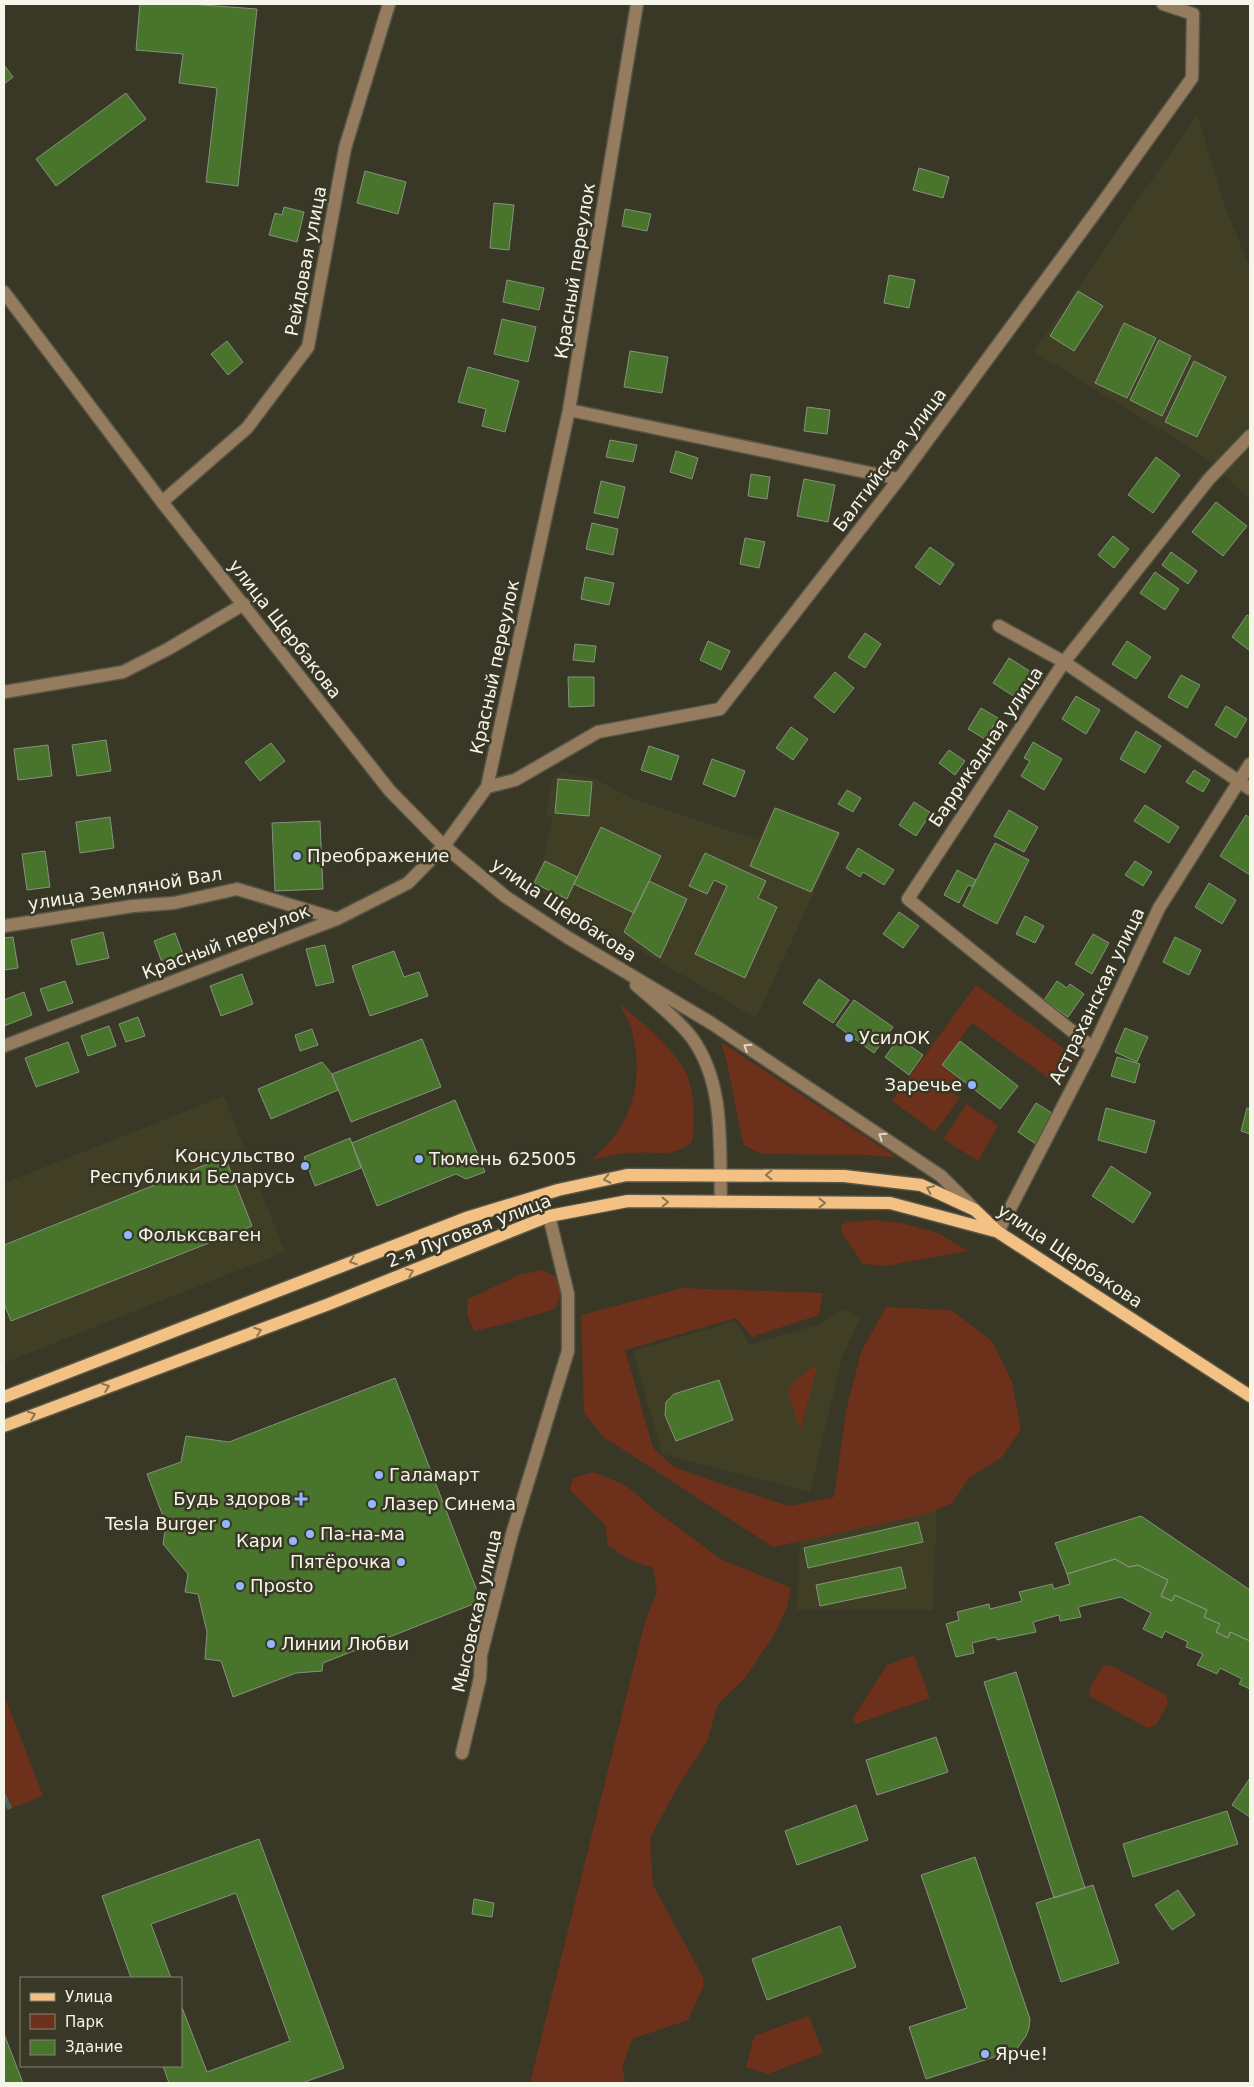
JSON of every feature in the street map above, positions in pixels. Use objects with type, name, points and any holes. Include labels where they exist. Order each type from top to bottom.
[{"type":"main road","name":"2-я Луговая улица","points":[[4,1397],[466,1218],[558,1190],[627,1175],[844,1176],[921,1185],[975,1210]]},
{"type":"main road","name":"2-я Луговая улица","points":[[4,1426],[330,1304],[549,1216],[628,1201],[890,1204],[998,1232]]},
{"type":"main road","name":"улица Щербакова","points":[[975,1210],[998,1232],[1250,1396]]},
{"type":"street","name":"Рейдовая улица","points":[[162,502],[247,428],[308,347],[345,148],[389,4]]},
{"type":"street","name":"Красный переулок","points":[[4,1046],[336,919],[408,883],[444,846],[487,787],[570,410],[637,4]]},
{"type":"street","name":"Балтийская улица","points":[[487,787],[515,780],[598,732],[720,709],[899,479],[1192,78],[1193,14],[1163,4]]},
{"type":"street","name":"улица Щербакова","points":[[4,292],[162,502],[390,791],[444,846],[506,897],[617,969],[711,1023],[941,1176],[975,1210]]},
{"type":"street","points":[[570,410],[899,479]]},
{"type":"street","name":"Баррикадная улица","points":[[1093,1048],[908,898],[1064,662],[1209,479],[1250,436]]},
{"type":"street","points":[[4,692],[123,672],[168,649],[244,604]]},
{"type":"street","points":[[999,626],[1064,662],[1250,789]]},
{"type":"street","name":"Астраханская улица","points":[[998,1232],[1093,1048],[1159,908],[1238,780],[1250,764]]},
{"type":"street","name":"улица Земляной Вал","points":[[4,926],[133,906],[174,903],[237,889],[336,919]]},
{"type":"street","points":[[617,969],[691,1037],[706,1062],[715,1092],[719,1122],[721,1202]]},
{"type":"street","name":"Мысовская улица","points":[[462,1753],[480,1678],[481,1655],[512,1534],[568,1350],[568,1294],[549,1216]]},
{"type":"shaded area","points":[[1197,114],[1225,206],[1250,268],[1250,499],[1205,457],[1034,352]]},
{"type":"shaded area","points":[[562,772],[594,778],[633,799],[758,840],[774,805],[842,832],[756,1018],[530,886],[542,862],[553,817],[546,815],[552,779]]},
{"type":"shaded area","points":[[224,1096],[285,1252],[4,1363],[4,1183]]},
{"type":"shaded area","points":[[843,1309],[860,1319],[842,1357],[810,1492],[662,1454],[633,1351],[735,1321],[750,1345],[819,1324]]},
{"type":"shaded area","points":[[938,1477],[933,1610],[797,1610],[801,1513]]},
{"type":"green space","points":[[976,985],[1077,1058],[1058,1085],[972,1023],[941,1066],[957,1078],[948,1090],[960,1098],[935,1132],[892,1101]]},
{"type":"green space","points":[[620,1004],[666,1045],[686,1073],[694,1107],[692,1142],[684,1148],[669,1153],[639,1152],[591,1160],[616,1134],[625,1119],[635,1086],[637,1069],[636,1051],[631,1029]]},
{"type":"green space","points":[[721,1042],[898,1158],[869,1155],[761,1154],[744,1145]]},
{"type":"green space","points":[[967,1104],[998,1126],[978,1161],[943,1139]]},
{"type":"green space","points":[[875,1220],[905,1224],[938,1233],[968,1251],[885,1266],[863,1264],[841,1231],[842,1225],[848,1222]]},
{"type":"green space","points":[[542,1270],[556,1277],[562,1293],[555,1309],[474,1331],[467,1315],[468,1299],[519,1275]]},
{"type":"green space","points":[[683,1288],[823,1293],[819,1315],[752,1337],[736,1318],[625,1350],[653,1448],[674,1467],[789,1506],[834,1497],[846,1411],[861,1352],[886,1307],[951,1310],[992,1341],[1012,1382],[1021,1430],[1001,1458],[969,1478],[952,1503],[926,1514],[773,1547],[602,1436],[584,1413],[581,1315]]},
{"type":"green space","points":[[813,1366],[817,1368],[800,1430],[788,1394],[789,1386]]},
{"type":"green space","points":[[593,1472],[625,1485],[657,1512],[721,1559],[791,1588],[787,1607],[775,1633],[745,1678],[718,1704],[707,1742],[680,1783],[650,1838],[653,1885],[703,1977],[703,1987],[688,2020],[632,2039],[622,2068],[626,2083],[530,2083],[645,1622],[657,1591],[653,1568],[630,1560],[608,1546],[605,1525],[570,1490],[573,1478]]},
{"type":"green space","points":[[914,1655],[930,1698],[856,1724],[853,1718],[887,1665]]},
{"type":"green space","points":[[1110,1665],[1166,1695],[1168,1704],[1156,1725],[1147,1728],[1091,1697],[1089,1690],[1102,1667]]},
{"type":"green space","points":[[4,1695],[43,1796],[4,1811]]},
{"type":"green space","points":[[809,2016],[823,2053],[768,2074],[746,2067],[754,2036]]},
{"type":"building","points":[[140,4],[190,4],[257,9],[238,186],[206,182],[217,88],[179,83],[183,54],[136,50]]},
{"type":"building","points":[[4,65],[13,77],[4,84]]},
{"type":"building","points":[[126,93],[146,119],[56,186],[36,159]]},
{"type":"building","points":[[919,168],[949,177],[943,198],[913,190]]},
{"type":"building","points":[[365,171],[406,182],[398,214],[357,203]]},
{"type":"building","points":[[494,203],[514,205],[509,250],[490,248]]},
{"type":"building","points":[[284,207],[304,212],[297,242],[269,235],[275,213],[282,215]]},
{"type":"building","points":[[625,209],[651,214],[647,231],[622,226]]},
{"type":"building","points":[[889,275],[915,280],[909,308],[884,303]]},
{"type":"building","points":[[507,280],[544,288],[539,310],[503,302]]},
{"type":"building","points":[[1078,291],[1103,306],[1074,351],[1050,336]]},
{"type":"building","points":[[502,319],[536,327],[528,362],[494,354]]},
{"type":"building","points":[[1124,323],[1156,338],[1127,398],[1095,383]]},
{"type":"building","points":[[1159,340],[1191,356],[1162,416],[1130,400]]},
{"type":"building","points":[[227,341],[243,362],[228,375],[211,354]]},
{"type":"building","points":[[630,351],[668,357],[662,393],[624,387]]},
{"type":"building","points":[[1194,361],[1226,377],[1197,437],[1165,422]]},
{"type":"building","points":[[468,367],[519,381],[505,432],[482,426],[486,409],[458,402]]},
{"type":"building","points":[[807,407],[830,410],[827,434],[804,431]]},
{"type":"building","points":[[610,440],[637,445],[633,462],[606,457]]},
{"type":"building","points":[[676,451],[698,458],[692,479],[670,472]]},
{"type":"building","points":[[1156,457],[1180,475],[1153,513],[1128,495]]},
{"type":"building","points":[[751,474],[770,477],[767,499],[748,496]]},
{"type":"building","points":[[804,479],[835,485],[828,522],[797,516]]},
{"type":"building","points":[[601,481],[625,487],[618,518],[594,513]]},
{"type":"building","points":[[1216,502],[1247,526],[1223,556],[1192,532]]},
{"type":"building","points":[[592,523],[618,529],[613,555],[586,549]]},
{"type":"building","points":[[1113,536],[1129,549],[1114,568],[1098,555]]},
{"type":"building","points":[[745,538],[765,542],[759,568],[740,564]]},
{"type":"building","points":[[930,547],[954,564],[940,585],[915,567]]},
{"type":"building","points":[[1171,552],[1197,571],[1188,584],[1162,565]]},
{"type":"building","points":[[1155,572],[1179,589],[1165,610],[1140,593]]},
{"type":"building","points":[[585,577],[614,583],[609,605],[581,599]]},
{"type":"building","points":[[1247,615],[1250,617],[1250,651],[1232,637]]},
{"type":"building","points":[[865,633],[881,644],[865,668],[848,657]]},
{"type":"building","points":[[708,641],[730,651],[721,670],[700,660]]},
{"type":"building","points":[[1127,641],[1151,657],[1136,679],[1112,664]]},
{"type":"building","points":[[575,644],[596,646],[594,662],[573,660]]},
{"type":"building","points":[[1009,658],[1031,672],[1015,697],[993,683]]},
{"type":"building","points":[[835,672],[854,688],[834,713],[814,697]]},
{"type":"building","points":[[1181,675],[1200,685],[1187,708],[1168,697]]},
{"type":"building","points":[[568,677],[594,677],[594,706],[569,707]]},
{"type":"building","points":[[1076,696],[1100,710],[1086,734],[1062,719]]},
{"type":"building","points":[[1226,706],[1247,719],[1236,738],[1215,725]]},
{"type":"building","points":[[981,708],[998,718],[985,739],[968,729]]},
{"type":"building","points":[[791,727],[808,739],[793,760],[776,748]]},
{"type":"building","points":[[1136,731],[1161,746],[1145,773],[1120,759]]},
{"type":"building","points":[[106,740],[111,771],[77,776],[72,745]]},
{"type":"building","points":[[1033,742],[1062,759],[1044,790],[1021,776],[1030,761],[1024,758]]},
{"type":"building","points":[[271,743],[285,761],[260,781],[245,762]]},
{"type":"building","points":[[48,745],[52,776],[18,780],[14,749]]},
{"type":"building","points":[[649,746],[679,756],[671,780],[641,770]]},
{"type":"building","points":[[949,750],[965,761],[955,775],[939,763]]},
{"type":"building","points":[[712,759],[745,771],[735,797],[703,784]]},
{"type":"building","points":[[1194,770],[1210,780],[1203,792],[1186,782]]},
{"type":"building","points":[[558,779],[592,782],[589,816],[555,813]]},
{"type":"building","points":[[847,790],[861,798],[853,812],[838,804]]},
{"type":"building","points":[[914,802],[931,813],[916,836],[899,825]]},
{"type":"building","points":[[1145,805],[1179,827],[1169,843],[1134,821]]},
{"type":"building","points":[[775,808],[839,833],[811,892],[750,866]]},
{"type":"building","points":[[1009,810],[1038,827],[1024,852],[994,836]]},
{"type":"building","points":[[1246,815],[1250,818],[1250,875],[1220,856]]},
{"type":"building","points":[[110,817],[114,848],[80,853],[76,822]]},
{"type":"building","name":"Преображение","points":[[320,821],[323,889],[275,891],[272,823]]},
{"type":"building","points":[[601,827],[661,856],[634,913],[574,884]]},
{"type":"building","points":[[995,843],[1029,860],[997,924],[963,906]]},
{"type":"building","points":[[858,848],[894,870],[884,885],[863,872],[860,877],[846,868]]},
{"type":"building","points":[[45,851],[50,887],[27,890],[22,854]]},
{"type":"building","points":[[705,853],[766,881],[758,898],[777,907],[745,978],[695,954],[727,886],[714,880],[707,894],[689,886]]},
{"type":"building","points":[[545,861],[577,877],[567,899],[534,883]]},
{"type":"building","points":[[1135,861],[1152,872],[1143,886],[1125,875]]},
{"type":"building","points":[[957,870],[976,880],[972,887],[968,885],[959,903],[944,895]]},
{"type":"building","points":[[649,881],[687,899],[660,958],[624,932]]},
{"type":"building","points":[[1209,883],[1236,900],[1222,924],[1195,907]]},
{"type":"building","points":[[899,912],[919,926],[903,948],[883,934]]},
{"type":"building","points":[[1025,916],[1044,926],[1035,943],[1016,934]]},
{"type":"building","points":[[103,932],[109,958],[77,965],[71,940]]},
{"type":"building","points":[[175,933],[184,957],[163,965],[154,941]]},
{"type":"building","points":[[1093,934],[1109,943],[1092,974],[1075,964]]},
{"type":"building","points":[[13,937],[18,968],[4,970],[4,938]]},
{"type":"building","points":[[1175,937],[1201,950],[1189,975],[1163,962]]},
{"type":"building","points":[[325,945],[334,982],[316,986],[306,949]]},
{"type":"building","points":[[394,951],[404,977],[419,972],[428,996],[370,1016],[352,966]]},
{"type":"building","points":[[242,974],[253,1004],[221,1016],[210,986]]},
{"type":"building","points":[[819,979],[849,1000],[833,1023],[803,1003]]},
{"type":"building","points":[[65,981],[73,1003],[48,1011],[40,989]]},
{"type":"building","points":[[1057,981],[1067,988],[1070,984],[1084,994],[1068,1017],[1044,1000]]},
{"type":"building","points":[[24,992],[32,1015],[4,1026],[4,1000]]},
{"type":"building","points":[[854,1000],[893,1027],[874,1053],[836,1025]]},
{"type":"building","points":[[138,1017],[145,1036],[126,1042],[119,1024]]},
{"type":"building","points":[[109,1026],[116,1046],[88,1056],[81,1036]]},
{"type":"building","points":[[1125,1028],[1148,1037],[1137,1062],[1115,1052]]},
{"type":"building","points":[[312,1029],[318,1045],[300,1051],[295,1035]]},
{"type":"building","points":[[899,1038],[923,1055],[909,1075],[885,1057]]},
{"type":"building","points":[[422,1039],[441,1087],[351,1122],[332,1074]]},
{"type":"building","points":[[960,1041],[1018,1086],[1000,1109],[942,1065]]},
{"type":"building","points":[[68,1042],[79,1072],[36,1087],[25,1058]]},
{"type":"building","points":[[1117,1057],[1140,1064],[1135,1083],[1111,1076]]},
{"type":"building","points":[[322,1062],[332,1074],[338,1090],[271,1119],[258,1089]]},
{"type":"building","points":[[455,1100],[485,1172],[466,1179],[456,1174],[377,1206],[352,1143]]},
{"type":"building","points":[[1036,1103],[1055,1115],[1036,1144],[1018,1132]]},
{"type":"building","points":[[1106,1108],[1155,1121],[1146,1153],[1098,1140]]},
{"type":"building","points":[[1247,1108],[1250,1109],[1250,1134],[1241,1131]]},
{"type":"building","points":[[350,1138],[361,1168],[315,1186],[304,1157]]},
{"type":"building","name":"Фольксваген","points":[[225,1157],[252,1226],[11,1321],[4,1303],[4,1245]]},
{"type":"building","points":[[1111,1166],[1151,1193],[1133,1223],[1092,1196]]},
{"type":"building","name":"Па-на-ма","points":[[395,1378],[481,1601],[323,1663],[322,1671],[296,1673],[233,1697],[221,1661],[205,1659],[207,1632],[198,1594],[185,1592],[188,1574],[163,1544],[166,1524],[147,1474],[181,1462],[186,1436],[229,1442]]},
{"type":"building","points":[[719,1380],[733,1420],[676,1441],[665,1415],[666,1402],[674,1394]]},
{"type":"building","points":[[1141,1516],[1250,1590],[1250,1641],[1230,1632],[1228,1638],[1216,1632],[1220,1624],[1204,1617],[1207,1610],[1175,1595],[1172,1601],[1161,1596],[1168,1580],[1138,1565],[1129,1567],[1115,1559],[1067,1574],[1055,1543]]},
{"type":"building","points":[[918,1522],[923,1542],[808,1568],[804,1548]]},
{"type":"building","points":[[1115,1559],[1129,1567],[1138,1565],[1168,1580],[1161,1596],[1172,1601],[1175,1595],[1207,1610],[1204,1617],[1220,1624],[1216,1632],[1228,1638],[1230,1632],[1250,1641],[1250,1689],[1239,1684],[1242,1679],[1220,1668],[1217,1674],[1197,1665],[1203,1654],[1186,1647],[1188,1642],[1165,1631],[1162,1638],[1143,1629],[1151,1613],[1121,1597],[1078,1607],[1081,1617],[1060,1621],[1059,1615],[1033,1622],[1036,1632],[997,1640],[996,1637],[972,1643],[974,1653],[956,1657],[946,1624],[959,1620],[957,1612],[989,1604],[990,1609],[1022,1601],[1019,1592],[1052,1584],[1054,1589],[1070,1584],[1067,1574]]},
{"type":"building","points":[[901,1567],[906,1588],[820,1606],[816,1585]]},
{"type":"building","points":[[1016,1672],[1085,1888],[1054,1898],[984,1682]]},
{"type":"building","points":[[936,1737],[948,1772],[877,1795],[866,1760]]},
{"type":"building","points":[[1250,1778],[1250,1817],[1232,1805]]},
{"type":"building","points":[[856,1805],[868,1840],[797,1865],[785,1831]]},
{"type":"building","points":[[1227,1811],[1238,1844],[1133,1877],[1123,1844]]},
{"type":"building","points":[[259,1839],[344,2068],[302,2083],[169,2083],[163,2067],[182,2067],[182,2008],[207,2072],[290,2041],[236,1893],[151,1924],[171,1977],[131,1977],[102,1896]]},
{"type":"building","points":[[975,1857],[1030,2019],[1029,2028],[1016,2050],[926,2079],[909,2027],[967,2008],[921,1875]]},
{"type":"building","points":[[1093,1885],[1119,1963],[1061,1982],[1036,1903]]},
{"type":"building","points":[[1178,1890],[1195,1915],[1172,1930],[1155,1905]]},
{"type":"building","points":[[474,1899],[494,1903],[492,1917],[472,1914]]},
{"type":"building","points":[[840,1926],[856,1967],[767,2000],[752,1959]]},
{"type":"building","points":[[4,2034],[23,2083],[4,2083]]},
{"type":"waterway","points":[[4,1796],[9,1807]]},
{"type":"place","name":"Преображение","points":[[297,856]]},
{"type":"place","name":"УсилОК","points":[[849,1038]]},
{"type":"place","name":"Заречье","points":[[972,1085]]},
{"type":"place","name":"Тюмень 625005","points":[[419,1159]]},
{"type":"place","name":"Консульство Республики Беларусь","points":[[305,1166]]},
{"type":"place","name":"Фольксваген","points":[[128,1235]]},
{"type":"place","name":"Галамарт","points":[[379,1475]]},
{"type":"place","name":"Будь здоров","points":[[301,1499]]},
{"type":"place","name":"Лазер Синема","points":[[372,1504]]},
{"type":"place","name":"Tesla Burger","points":[[226,1524]]},
{"type":"place","name":"Па-на-ма","points":[[310,1534]]},
{"type":"place","name":"Кари","points":[[293,1541]]},
{"type":"place","name":"Пятёрочка","points":[[401,1562]]},
{"type":"place","name":"Проsto","points":[[240,1586]]},
{"type":"place","name":"Линии Любви","points":[[271,1644]]},
{"type":"place","name":"Ярче!","points":[[985,2054]]}]
